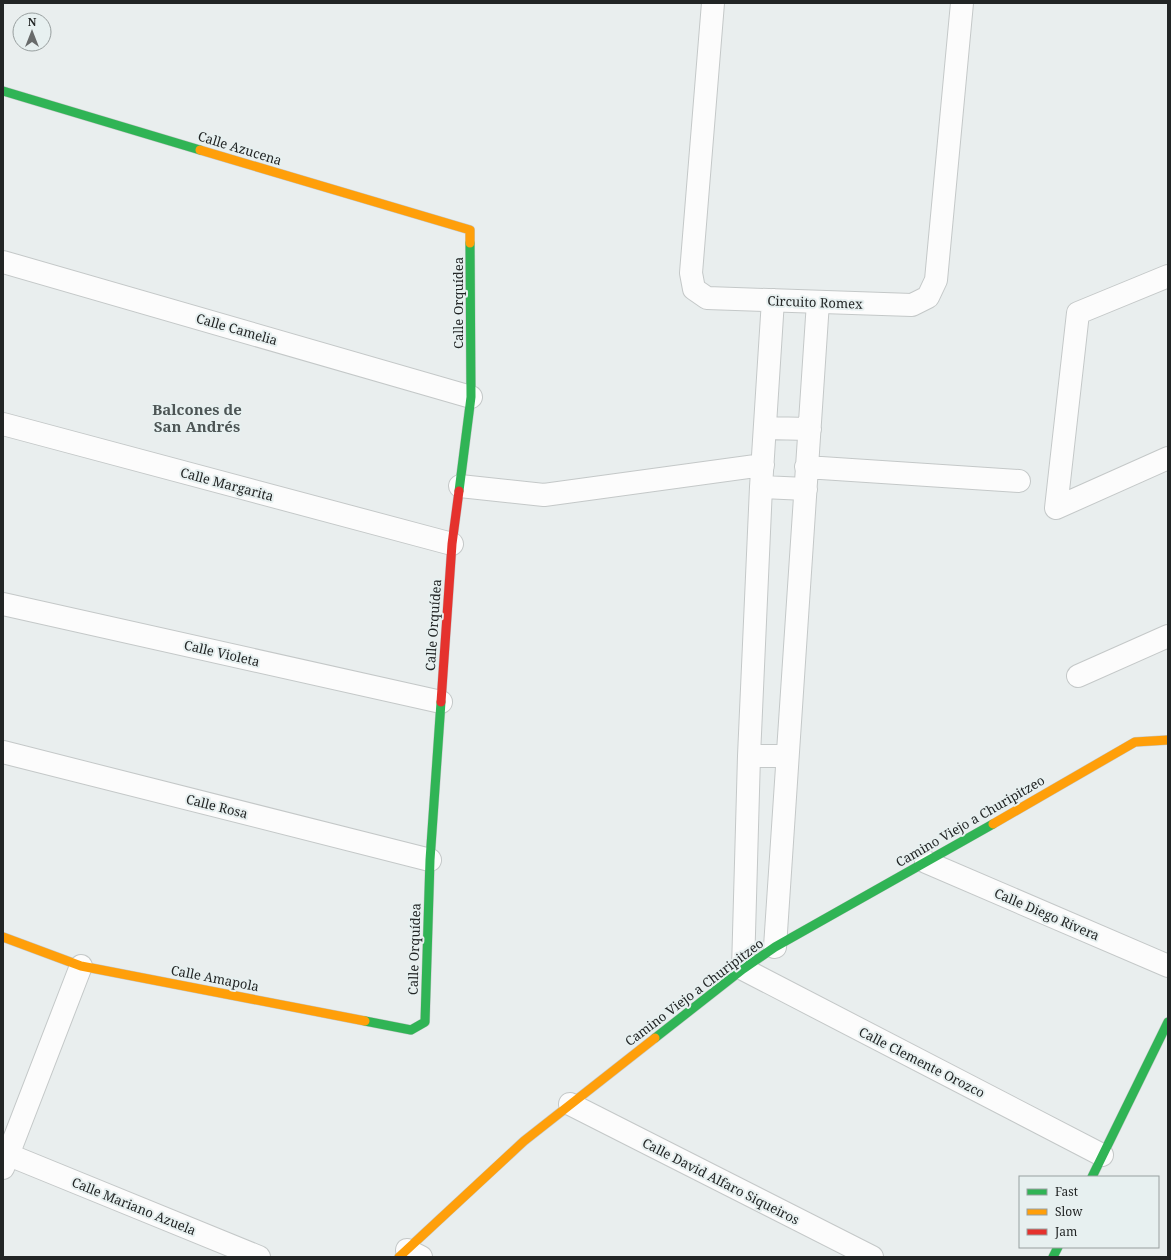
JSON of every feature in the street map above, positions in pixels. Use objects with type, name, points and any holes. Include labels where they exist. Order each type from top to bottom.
[{"type":"street","name":"Circuito Romex","points":[[713,3],[691,272],[694,289],[707,298],[912,304],[928,297],[936,280],[962,3]]},
{"type":"street","name":"Calle Azucena","points":[[3,91],[470,230]]},
{"type":"street","name":"Calle Orquídea","points":[[425,1022],[430,860],[452,544],[471,397],[470,230]]},
{"type":"street","name":"Calle Camelia","points":[[3,262],[471,397]]},
{"type":"street","points":[[1168,276],[1078,313],[1056,508],[1168,458]]},
{"type":"street","points":[[742,969],[749,756],[761,487],[773,300]]},
{"type":"street","points":[[775,947],[818,302]]},
{"type":"street","name":"Calle Margarita","points":[[3,424],[452,544]]},
{"type":"street","points":[[765,428],[810,429]]},
{"type":"street","points":[[460,486],[544,495],[763,465]]},
{"type":"street","points":[[806,467],[1019,481]]},
{"type":"street","points":[[761,487],[806,489]]},
{"type":"street","name":"Calle Violeta","points":[[3,604],[441,702]]},
{"type":"street","points":[[1078,676],[1168,636]]},
{"type":"street","name":"Camino Viejo a Churipitzeo","points":[[409,1255],[524,1141],[742,969],[775,947],[1135,742],[1168,740]]},
{"type":"street","name":"Calle Rosa","points":[[3,752],[430,860]]},
{"type":"street","points":[[749,756],[787,756]]},
{"type":"street","name":"Calle Diego Rivera","points":[[926,862],[1168,966]]},
{"type":"street","name":"Calle Amapola","points":[[3,937],[81,966],[411,1030],[425,1022]]},
{"type":"street","points":[[6,1162],[81,966]]},
{"type":"street","name":"Calle Clemente Orozco","points":[[742,969],[1102,1156]]},
{"type":"street","points":[[1092,1176],[1168,1022]]},
{"type":"street","name":"Calle David Alfaro Siqueiros","points":[[570,1104],[872,1257]]},
{"type":"street","name":"Calle Mariano Azuela","points":[[6,1162],[258,1257]]},
{"type":"traffic: fast","points":[[3,91],[200,150]]},
{"type":"traffic: fast","points":[[459,491],[471,397],[470,243]]},
{"type":"traffic: fast","points":[[365,1021],[411,1030],[425,1022],[430,860],[441,702]]},
{"type":"traffic: fast","points":[[655,1038],[743,969],[775,947],[993,824]]},
{"type":"traffic: fast","points":[[1092,1176],[1168,1022]]},
{"type":"traffic: fast","points":[[1053,1257],[1058,1248]]},
{"type":"traffic: slow","points":[[200,150],[470,230],[470,243]]},
{"type":"traffic: slow","points":[[993,824],[1135,742],[1168,740]]},
{"type":"traffic: slow","points":[[3,937],[81,966],[365,1021]]},
{"type":"traffic: slow","points":[[399,1257],[524,1141],[655,1038]]},
{"type":"traffic: jam","points":[[441,702],[452,544],[459,491]]},
{"type":"district","name":"Balcones de San Andrés","points":[[197,418]]}]
